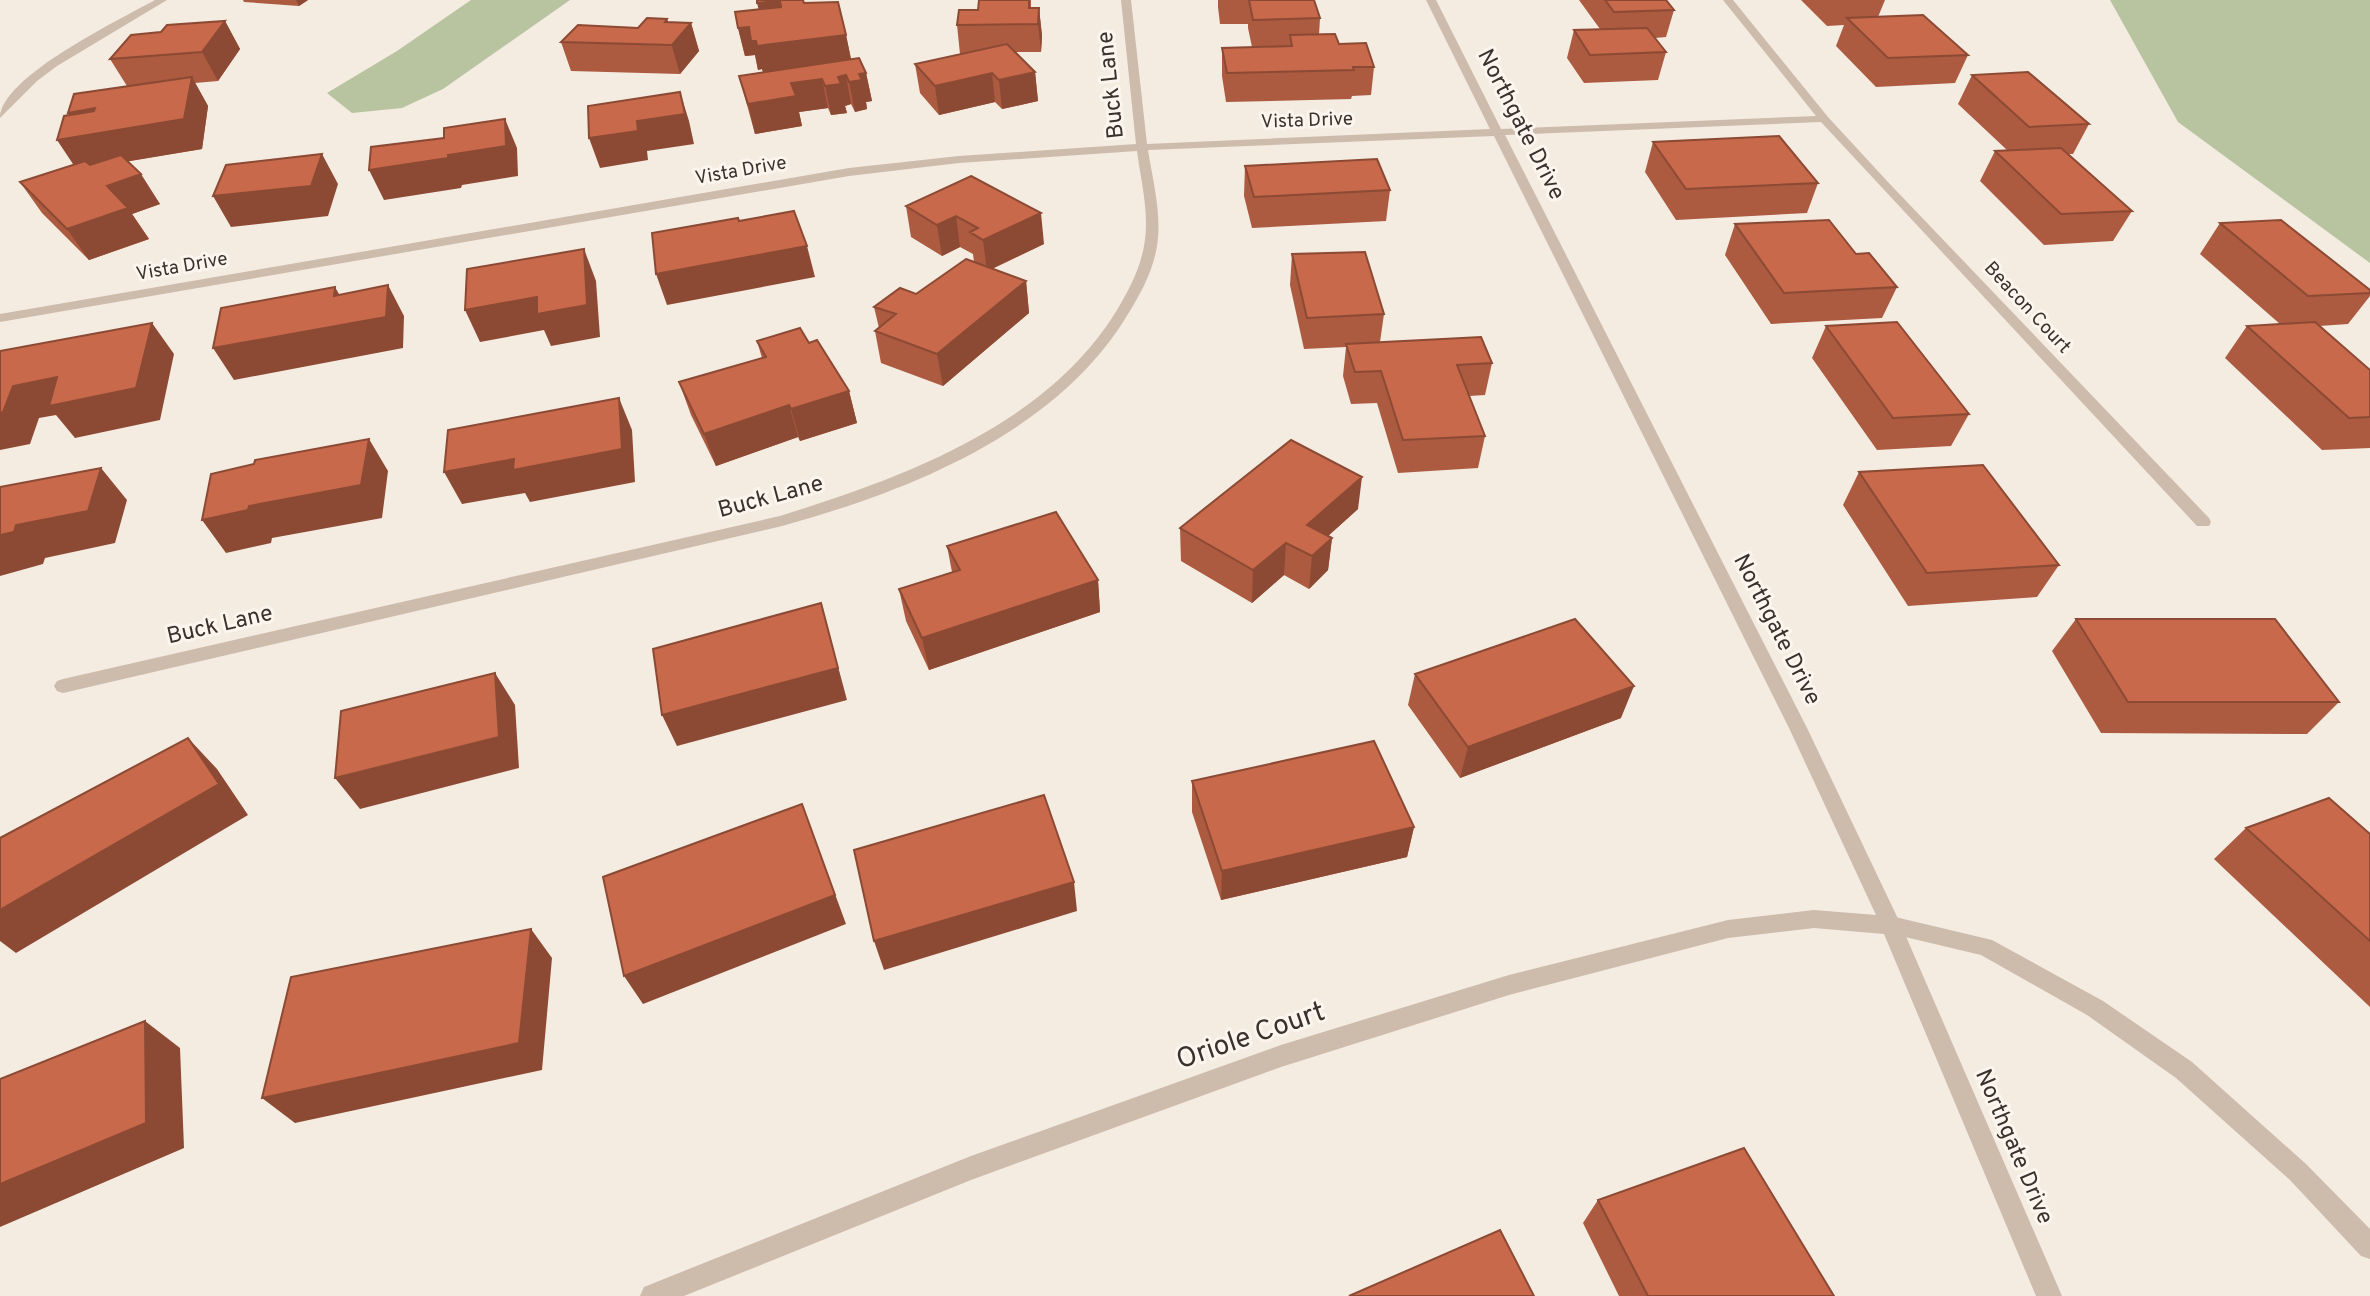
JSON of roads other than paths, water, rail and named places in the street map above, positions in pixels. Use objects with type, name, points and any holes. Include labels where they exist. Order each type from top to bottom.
[{"type":"street","points":[[0,115],[29,83],[62,59],[162,0]]},
{"type":"street","name":"Buck Lane","points":[[63,686],[782,521],[836,505],[918,473],[989,436],[1068,380],[1101,346],[1125,313],[1147,264],[1152,226],[1131,68],[1126,0]]},
{"type":"street","name":"Northgate Drive","points":[[1431,0],[1495,132],[1800,730],[1891,925],[2049,1296]]},
{"type":"street","name":"Beacon Court","points":[[1728,0],[1824,119],[1882,184],[2203,522]]},
{"type":"street","points":[[1495,132],[1824,119]]},
{"type":"street","name":"Vista Drive","points":[[0,318],[849,172],[1001,155],[1495,132]]},
{"type":"street","name":"Oriole Court","points":[[653,1296],[984,1164],[1281,1056],[1509,985],[1728,929],[1814,919],[1891,925],[1986,947],[2095,1008],[2184,1070],[2298,1172],[2370,1247]]}]
